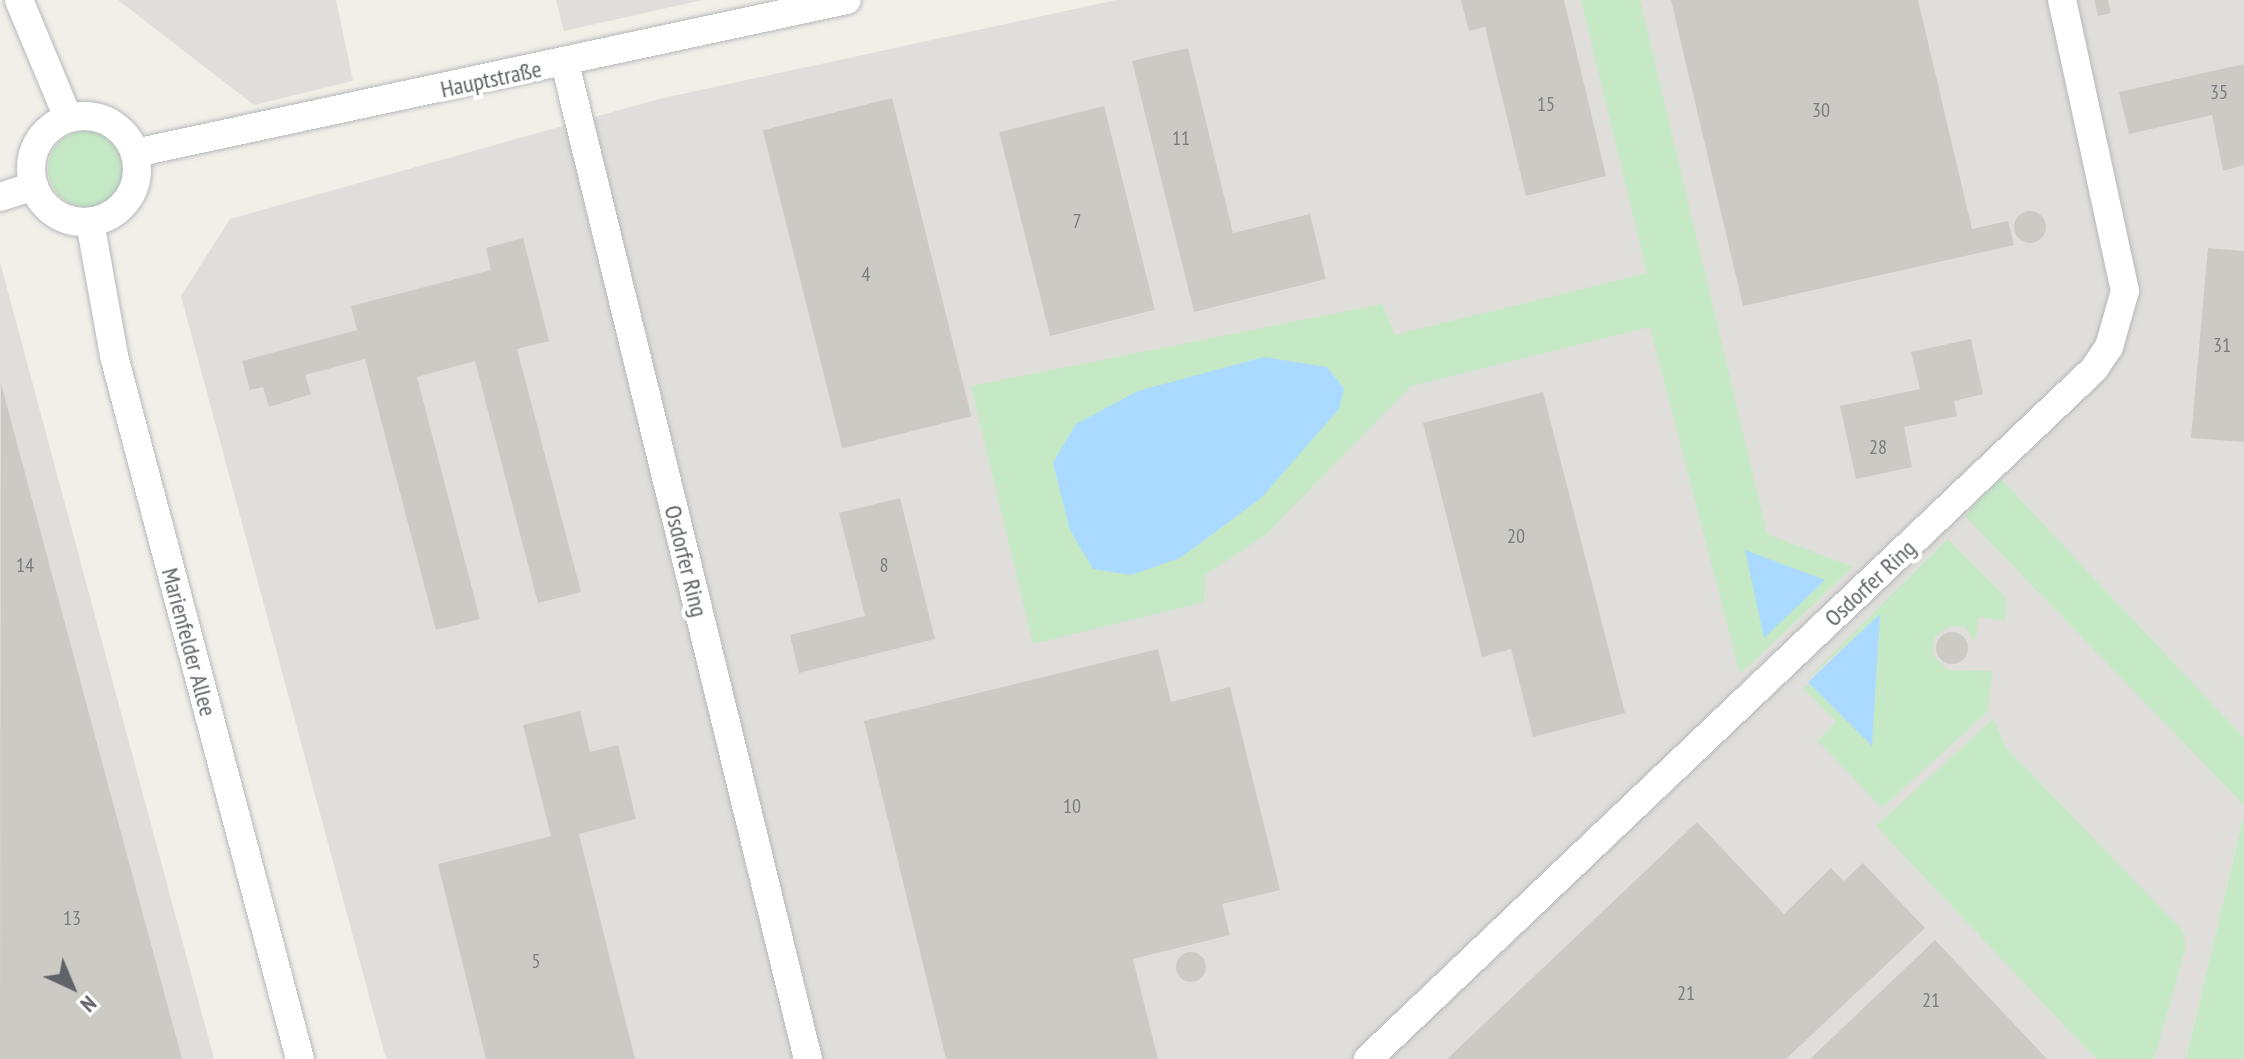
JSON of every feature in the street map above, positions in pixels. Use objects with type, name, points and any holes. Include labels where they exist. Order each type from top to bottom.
[{"type":"street","points":[[19,0],[68,118]]},
{"type":"street","name":"Hauptstraße","points":[[135,153],[847,0]]},
{"type":"street","name":"Osdorfer Ring","points":[[1368,1059],[2094,369],[2109,347],[2125,291],[2062,0]]},
{"type":"street","name":"Osdorfer Ring","points":[[565,63],[808,1059]]},
{"type":"street","points":[[68,118],[101,118],[127,138],[135,153],[137,168],[129,197],[118,209],[90,222],[56,214],[34,186],[36,145],[68,118]]},
{"type":"street","points":[[0,197],[34,186]]},
{"type":"street","name":"Marienfelder Allee","points":[[90,222],[114,356],[300,1059]]},
{"type":"shaded area","points":[[118,0],[336,0],[353,81],[254,105]]},
{"type":"shaded area","points":[[556,0],[703,0],[564,31]]},
{"type":"shaded area","points":[[1116,0],[2244,0],[2244,814],[2186,1059],[386,1059],[181,296],[230,219],[659,99]]},
{"type":"shaded area","points":[[0,262],[214,1059],[0,1059]]},
{"type":"green space","points":[[1581,0],[1640,0],[1767,534],[1853,567],[1740,674],[1650,327],[1411,386],[1264,536],[1205,575],[1204,602],[1033,644],[971,386],[1382,304],[1395,335],[1647,273]]},
{"type":"green space","points":[[79,131],[93,131],[107,137],[118,148],[124,169],[121,184],[113,196],[93,207],[79,207],[65,201],[54,190],[48,176],[48,162],[54,148],[65,137]]},
{"type":"green space","points":[[1999,477],[2244,738],[2244,805],[1965,516]]},
{"type":"green space","points":[[1948,539],[2005,597],[2005,621],[1979,617],[1975,642],[1965,627],[1949,626],[1935,636],[1932,655],[1948,670],[1993,671],[1987,712],[1882,808],[1818,741],[1836,722],[1803,688],[1810,684],[1872,745],[1880,615],[1800,686]]},
{"type":"green space","points":[[1993,719],[2007,749],[2182,930],[2186,946],[2154,1059],[2096,1059],[1876,826]]},
{"type":"green space","points":[[2244,814],[2244,1055],[2243,1059],[2186,1059]]},
{"type":"water","points":[[1264,357],[1327,367],[1344,389],[1339,409],[1261,498],[1180,558],[1131,575],[1093,569],[1070,530],[1053,463],[1076,424],[1138,391]]},
{"type":"water","points":[[1745,550],[1825,580],[1764,638]]},
{"type":"water","points":[[1880,614],[1872,746],[1808,682]]},
{"type":"building","points":[[1461,0],[1564,0],[1606,176],[1526,196],[1485,27],[1469,31]]},
{"type":"building","points":[[1671,0],[1918,0],[1972,229],[2008,221],[2014,245],[1743,306]]},
{"type":"building","points":[[2094,0],[2108,0],[2111,13],[2098,16]]},
{"type":"building","points":[[1188,48],[1233,233],[1310,214],[1326,279],[1194,312],[1132,61]]},
{"type":"building","points":[[2244,64],[2244,165],[2223,171],[2212,115],[2129,134],[2119,92]]},
{"type":"building","points":[[892,98],[971,416],[842,448],[763,130]]},
{"type":"building","points":[[1104,106],[1155,310],[1050,336],[999,132]]},
{"type":"building","points":[[2030,211],[2041,216],[2046,227],[2041,238],[2030,243],[2019,238],[2014,227],[2019,216]]},
{"type":"building","points":[[523,238],[549,341],[517,349],[581,592],[538,603],[475,361],[417,377],[480,619],[436,630],[365,359],[305,375],[311,394],[269,407],[263,387],[250,390],[242,361],[357,330],[351,306],[491,270],[486,248]]},
{"type":"building","points":[[2208,248],[2244,251],[2244,442],[2191,438]]},
{"type":"building","points":[[1971,339],[1983,394],[1954,401],[1957,416],[1904,427],[1912,467],[1856,479],[1840,406],[1920,389],[1911,352]]},
{"type":"building","points":[[1,383],[99,751],[182,1059],[0,1059]]},
{"type":"building","points":[[1543,392],[1625,713],[1533,737],[1511,649],[1482,657],[1423,423]]},
{"type":"building","points":[[900,498],[935,639],[799,673],[790,635],[865,616],[839,513]]},
{"type":"building","points":[[1952,632],[1963,637],[1968,648],[1963,659],[1952,664],[1941,659],[1936,648],[1941,637]]},
{"type":"building","points":[[1158,649],[1171,702],[1230,687],[1280,890],[1222,904],[1230,935],[1133,959],[1158,1059],[946,1059],[864,721]]},
{"type":"building","points":[[580,711],[590,752],[618,745],[636,819],[579,834],[635,1059],[486,1059],[438,864],[551,836],[523,725]]},
{"type":"building","points":[[1697,822],[1784,914],[1831,868],[1844,881],[1863,863],[1925,928],[1786,1059],[1447,1059]]},
{"type":"building","points":[[1935,940],[2047,1059],[1810,1059]]},
{"type":"building","points":[[1191,952],[1197,953],[1205,961],[1205,973],[1197,981],[1191,982],[1185,981],[1177,973],[1176,967],[1177,961],[1185,953]]}]
